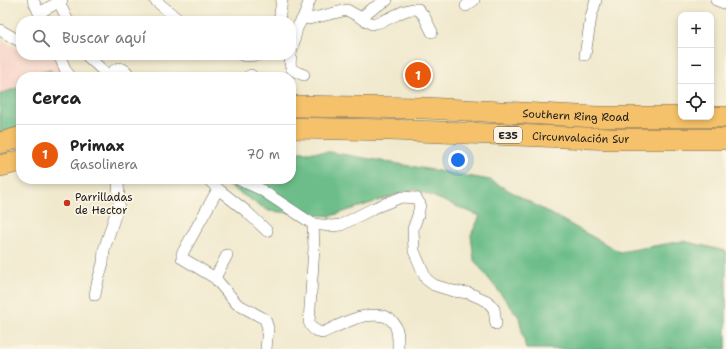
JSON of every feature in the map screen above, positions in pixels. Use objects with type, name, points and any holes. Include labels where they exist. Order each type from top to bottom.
[{"type":"highway","name":"Southern Ring Road","points":[[296,106],[426,108],[597,117],[726,117]]},
{"type":"highway","name":"Circunvalación Sur","points":[[296,128],[390,130],[612,139],[726,139]]},
{"type":"highway","points":[[0,143],[16,138]]},
{"type":"highway","points":[[0,166],[16,162]]},
{"type":"street","points":[[33,0],[41,16]]},
{"type":"street","points":[[155,0],[174,16]]},
{"type":"street","points":[[280,16],[282,0]]},
{"type":"street","points":[[296,32],[310,0]]},
{"type":"street","points":[[361,18],[370,10],[387,0]]},
{"type":"street","points":[[585,55],[591,17],[596,0]]},
{"type":"street","points":[[716,0],[726,4]]},
{"type":"street","points":[[42,16],[60,1],[66,16]]},
{"type":"street","points":[[305,14],[309,19],[347,10],[372,24],[384,21],[411,9],[418,9],[424,16],[432,32]]},
{"type":"street","points":[[0,30],[16,39]]},
{"type":"street","points":[[61,60],[66,72]]},
{"type":"street","points":[[91,60],[105,72]]},
{"type":"street","points":[[290,60],[289,64],[291,69],[304,75]]},
{"type":"street","points":[[112,72],[119,68],[127,72]]},
{"type":"street","points":[[95,295],[103,263],[104,250],[119,203],[118,184]]},
{"type":"street","points":[[213,184],[246,211],[267,231]]},
{"type":"street","points":[[249,184],[260,189],[313,224],[331,226],[341,225],[374,208],[402,197],[416,198],[420,204],[413,230],[414,251],[426,279],[434,285],[453,291],[469,293],[487,301],[494,310],[496,324]]},
{"type":"street","points":[[218,189],[182,254],[182,258],[215,278],[237,304],[265,319],[268,328],[266,349]]},
{"type":"street","points":[[313,224],[314,248],[309,322],[311,327],[322,333],[356,318],[374,315],[384,316],[393,321],[397,330],[398,349]]},
{"type":"street","points":[[215,278],[227,255]]},
{"type":"shaded area","points":[[0,40],[16,48],[16,60],[56,60],[63,72],[16,72],[16,133],[0,138]]},
{"type":"green space","points":[[49,69],[52,72],[41,72]]},
{"type":"green space","points":[[16,88],[16,128],[0,133],[0,94]]},
{"type":"green space","points":[[296,152],[330,152],[490,180],[620,252],[683,241],[726,251],[726,349],[526,349],[519,317],[474,260],[471,235],[480,216],[415,189],[331,216],[269,211],[225,184],[296,184]]},
{"type":"place","name":"Primax","points":[[418,75]]},
{"type":"place","name":"Parrilladas de Hector","points":[[67,203]]}]
